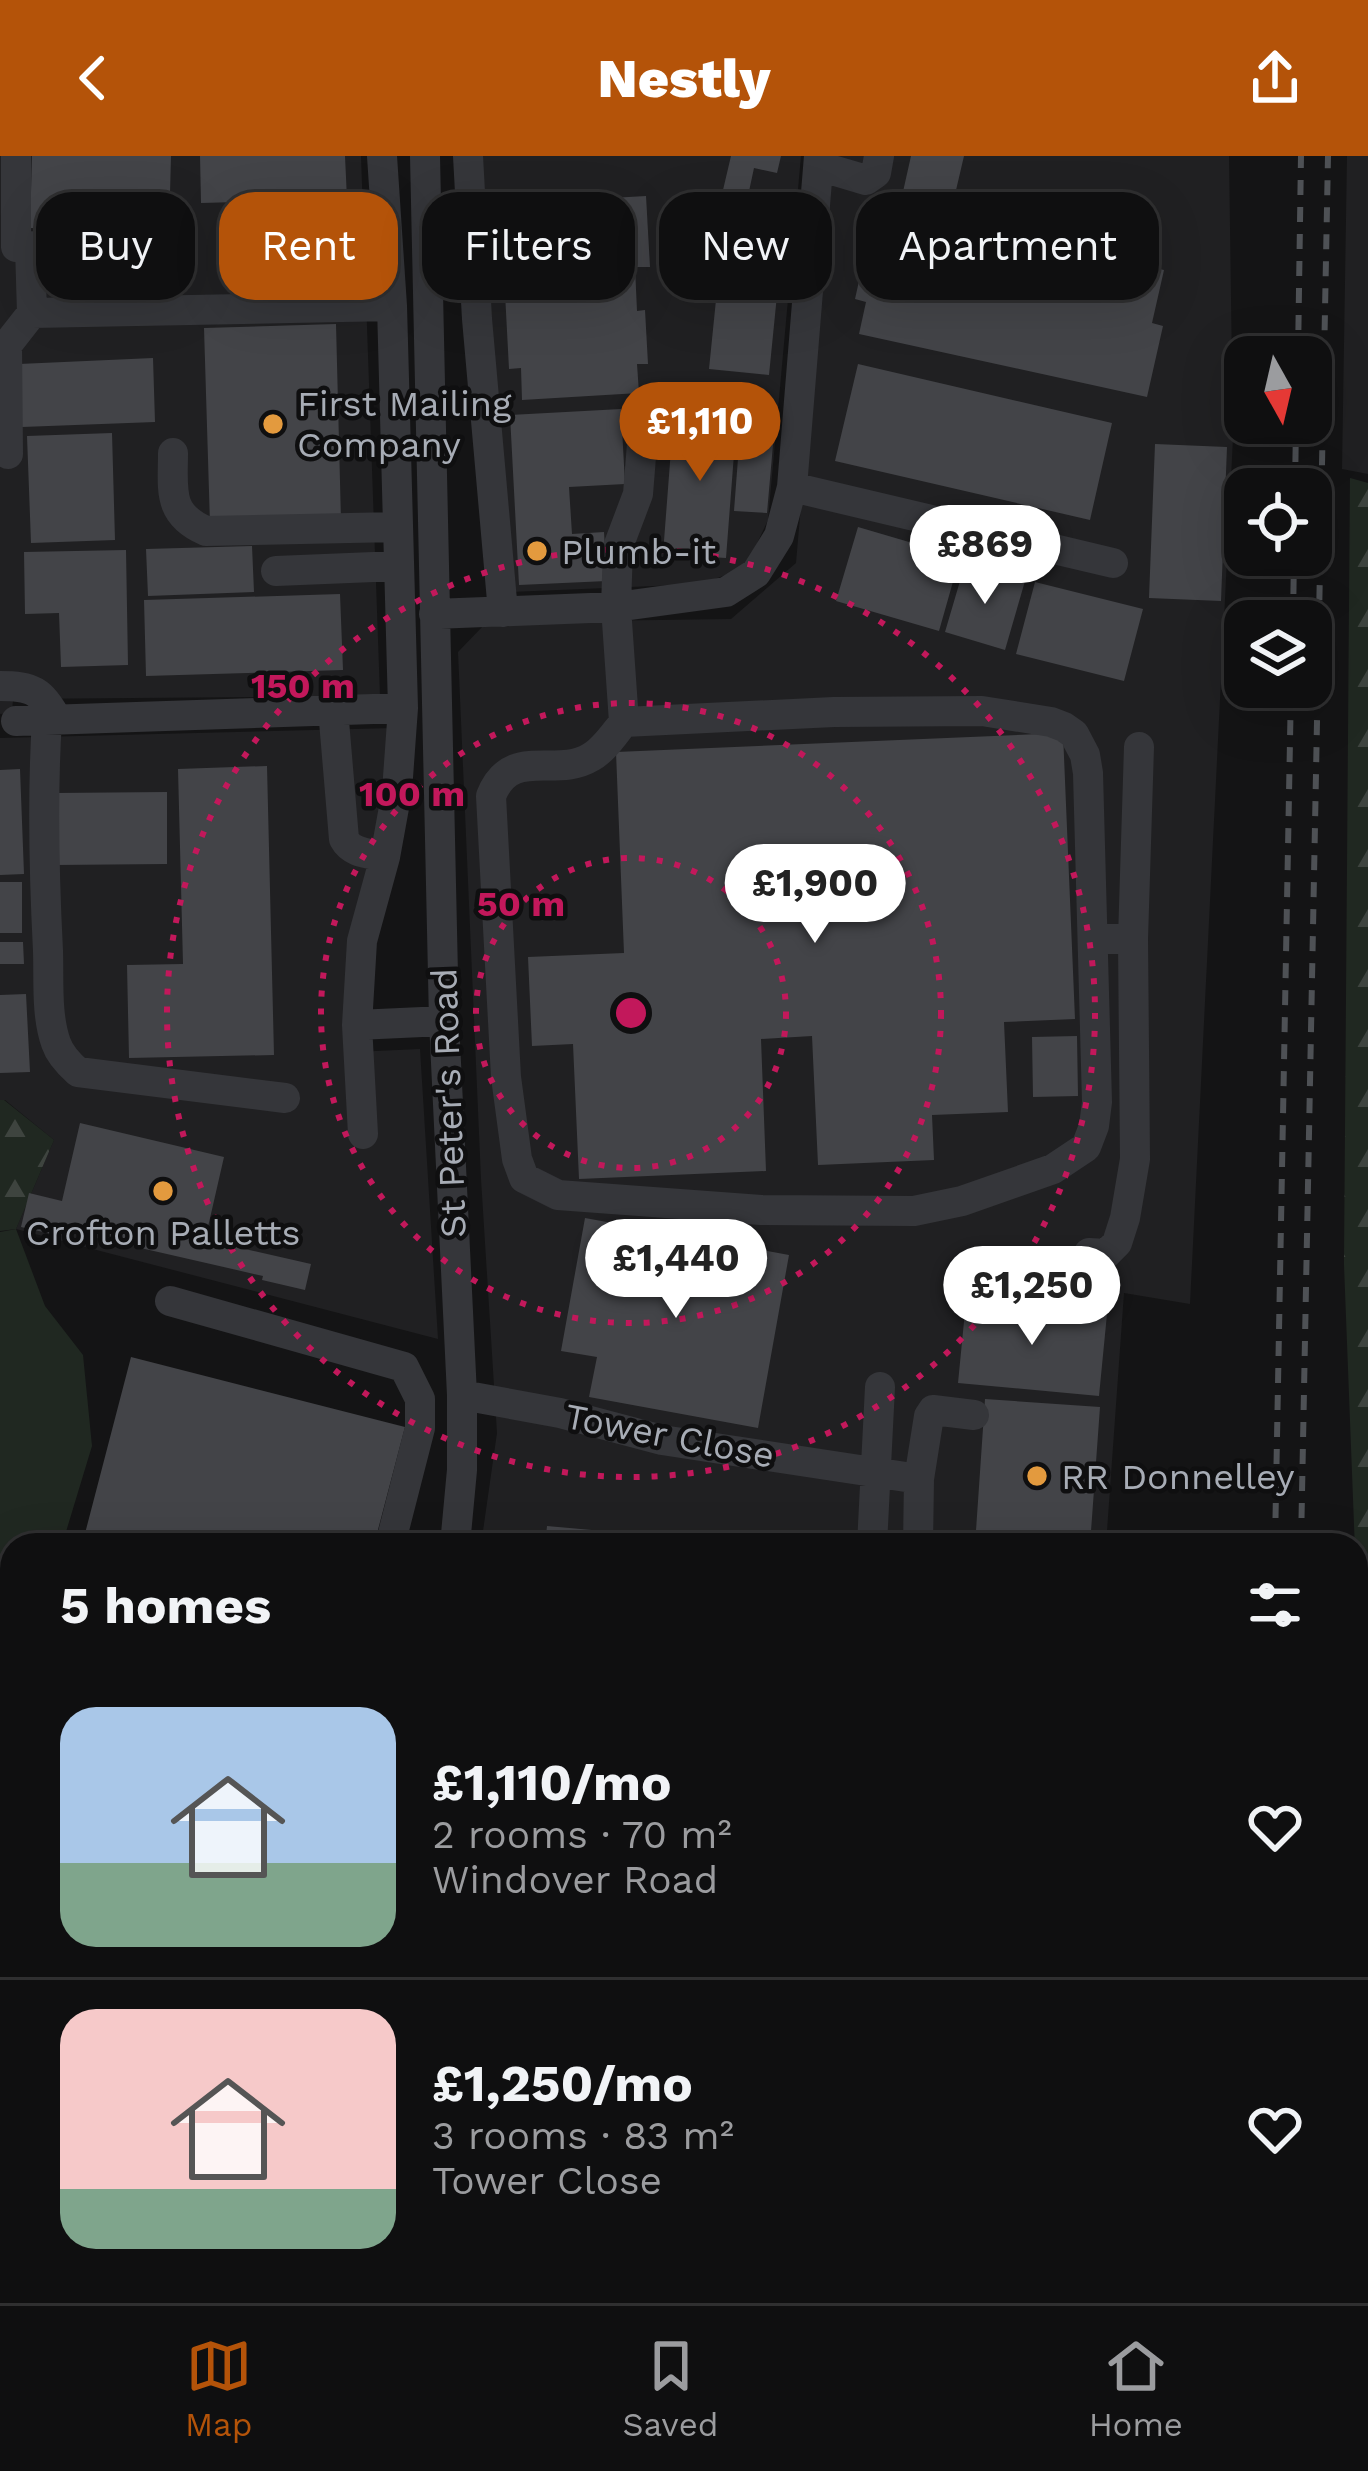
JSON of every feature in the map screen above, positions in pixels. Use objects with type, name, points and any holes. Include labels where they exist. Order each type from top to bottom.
[{"type":"street","points":[[8,454],[7,346],[32,313],[30,246],[8,256],[16,156]]},
{"type":"street","points":[[363,1134],[357,1024],[362,941],[398,791],[403,708],[392,306],[382,156]]},
{"type":"street","name":"St Peter's Road","points":[[425,156],[444,1022],[462,1395],[456,1533]]},
{"type":"street","points":[[468,156],[502,612]]},
{"type":"street","points":[[434,614],[616,607],[726,592],[756,573],[779,536],[792,487],[819,161],[866,179],[876,172],[878,156]]},
{"type":"street","points":[[163,300],[163,310]]},
{"type":"street","points":[[32,313],[392,306]]},
{"type":"street","points":[[624,722],[982,711],[1051,722],[1074,734],[1088,773],[1094,939],[1096,1114],[1086,1147],[1053,1169],[962,1201],[914,1211],[761,1210],[558,1195],[524,1178],[506,1077],[491,796],[497,780],[512,768],[578,763],[594,756],[624,722],[616,607],[618,548],[638,494],[642,443]]},
{"type":"street","points":[[172,453],[176,505],[189,523],[206,531],[397,527]]},
{"type":"street","points":[[792,487],[1113,563]]},
{"type":"street","points":[[276,571],[398,566]]},
{"type":"street","points":[[0,686],[22,686],[44,695],[40,720],[51,1023],[67,1062],[78,1072],[285,1098]]},
{"type":"street","points":[[40,720],[403,708]]},
{"type":"street","points":[[333,709],[344,839],[348,847],[385,857]]},
{"type":"street","points":[[1089,1252],[1106,1254],[1118,1243],[1135,1159],[1133,939],[1139,747]]},
{"type":"street","points":[[1094,939],[1133,939]]},
{"type":"street","points":[[357,1024],[444,1022]]},
{"type":"street","points":[[1096,1061],[1136,1061]]},
{"type":"street","points":[[170,1301],[404,1367],[420,1400],[420,1428],[393,1533]]},
{"type":"street","points":[[873,1533],[880,1387]]},
{"type":"street","name":"Tower Close","points":[[462,1395],[560,1413],[662,1440],[919,1479]]},
{"type":"street","points":[[918,1533],[919,1479],[929,1416],[933,1410],[974,1415]]},
{"type":"shaded area","points":[[0,156],[361,156],[362,192],[219,192],[219,300],[366,300],[380,696],[13,699],[12,713],[0,714]]},
{"type":"shaded area","points":[[478,156],[801,156],[798,192],[659,192],[659,300],[788,300],[768,520],[746,567],[702,584],[510,592],[489,300],[635,300],[635,192],[481,192]]},
{"type":"shaded area","points":[[827,156],[1229,156],[1232,336],[1224,336],[1224,444],[1233,444],[1232,468],[1224,468],[1226,576],[1190,1304],[1124,1293],[1107,1533],[483,1533],[497,1433],[458,652],[484,625],[731,619],[796,563],[818,300],[832,300],[832,192],[825,192]]},
{"type":"shaded area","points":[[1347,156],[1368,156],[1368,474],[1342,469]]},
{"type":"shaded area","points":[[394,728],[354,1052],[420,1049],[438,1339],[16,1229],[54,1140],[0,1100],[0,738]]},
{"type":"green space","points":[[1350,478],[1368,483],[1368,1533],[1354,1533],[1344,1264]]},
{"type":"green space","points":[[0,1100],[54,1140],[16,1229],[0,1231]]},
{"type":"green space","points":[[16,1229],[45,1306],[83,1355],[92,1446],[66,1533],[0,1533],[0,1232]]},
{"type":"building","points":[[32,156],[171,156],[170,192],[36,192],[36,228],[30,228]]},
{"type":"building","points":[[200,156],[345,156],[347,192],[219,192],[219,203],[201,203]]},
{"type":"building","points":[[731,156],[781,156],[777,173],[754,168],[749,192],[723,190]]},
{"type":"building","points":[[911,156],[964,156],[956,192],[903,192]]},
{"type":"building","points":[[646,196],[650,267],[635,267],[635,197]]},
{"type":"building","points":[[635,267],[637,311],[645,310],[648,364],[637,364],[639,393],[522,400],[521,368],[509,369],[505,300],[635,300]]},
{"type":"building","points":[[716,300],[776,300],[769,375],[709,369]]},
{"type":"building","points":[[859,300],[1157,300],[1152,323],[1163,326],[1147,397],[859,334],[866,302]]},
{"type":"building","name":"First Mailing Company","points":[[336,324],[341,521],[210,524],[204,328]]},
{"type":"building","points":[[153,358],[155,422],[22,427],[19,364]]},
{"type":"building","points":[[858,364],[1112,423],[1090,520],[835,461]]},
{"type":"building","points":[[621,409],[625,484],[569,487],[572,534],[604,532],[607,581],[519,585],[510,415]]},
{"type":"building","points":[[674,410],[737,415],[726,558],[663,554]]},
{"type":"building","points":[[741,419],[775,422],[767,513],[734,511]]},
{"type":"building","points":[[112,433],[115,540],[31,543],[27,436]]},
{"type":"building","points":[[1155,444],[1227,447],[1221,601],[1149,598]]},
{"type":"building","points":[[858,527],[960,557],[939,631],[836,601]]},
{"type":"building","points":[[252,546],[254,592],[148,596],[146,549]]},
{"type":"building","points":[[126,550],[128,665],[61,667],[59,613],[25,614],[24,552]]},
{"type":"building","points":[[965,564],[1025,581],[1005,650],[945,632]]},
{"type":"building","points":[[1035,582],[1143,609],[1124,681],[1016,654]]},
{"type":"building","points":[[340,594],[343,670],[146,676],[144,600]]},
{"type":"building","points":[[1063,733],[1075,1019],[1004,1022],[1008,1112],[932,1115],[934,1160],[818,1165],[812,1036],[761,1039],[766,1171],[579,1179],[573,1044],[532,1046],[528,957],[624,953],[616,752]]},
{"type":"building","points":[[267,766],[274,1055],[129,1058],[127,965],[183,964],[178,769]]},
{"type":"building","points":[[20,769],[24,874],[0,875],[0,770]]},
{"type":"building","points":[[167,792],[167,864],[55,865],[55,793]]},
{"type":"building","points":[[0,882],[22,882],[22,933],[0,933]]},
{"type":"building","points":[[0,942],[23,942],[24,964],[0,964]]},
{"type":"building","points":[[26,994],[30,1072],[0,1073],[0,995]]},
{"type":"building","points":[[1077,1036],[1078,1096],[1033,1097],[1032,1037]]},
{"type":"building","points":[[80,1123],[224,1157],[205,1240],[311,1264],[305,1290],[62,1230],[61,1236],[21,1227],[29,1193],[62,1201]]},
{"type":"building","points":[[585,1218],[789,1255],[758,1428],[589,1397],[597,1357],[561,1351]]},
{"type":"building","points":[[966,1301],[1107,1314],[1099,1396],[958,1383]]},
{"type":"building","points":[[131,1357],[405,1427],[377,1533],[85,1533]]},
{"type":"building","name":"RR Donnelley","points":[[985,1399],[1100,1407],[1091,1533],[976,1533]]},
{"type":"building","points":[[547,1526],[626,1533],[546,1533]]},
{"type":"railway","points":[[1298,336],[1301,156]]},
{"type":"railway","points":[[1301,1533],[1328,156]]},
{"type":"railway","points":[[1295,468],[1296,444]]},
{"type":"railway","points":[[1293,600],[1294,576]]},
{"type":"railway","points":[[1275,1533],[1291,708]]},
{"type":"place","name":"First Mailing Company","points":[[273,424]]},
{"type":"place","name":"Plumb-it","points":[[537,551]]},
{"type":"place","name":"Crofton Palletts","points":[[163,1191]]},
{"type":"place","name":"RR Donnelley","points":[[1037,1476]]}]
